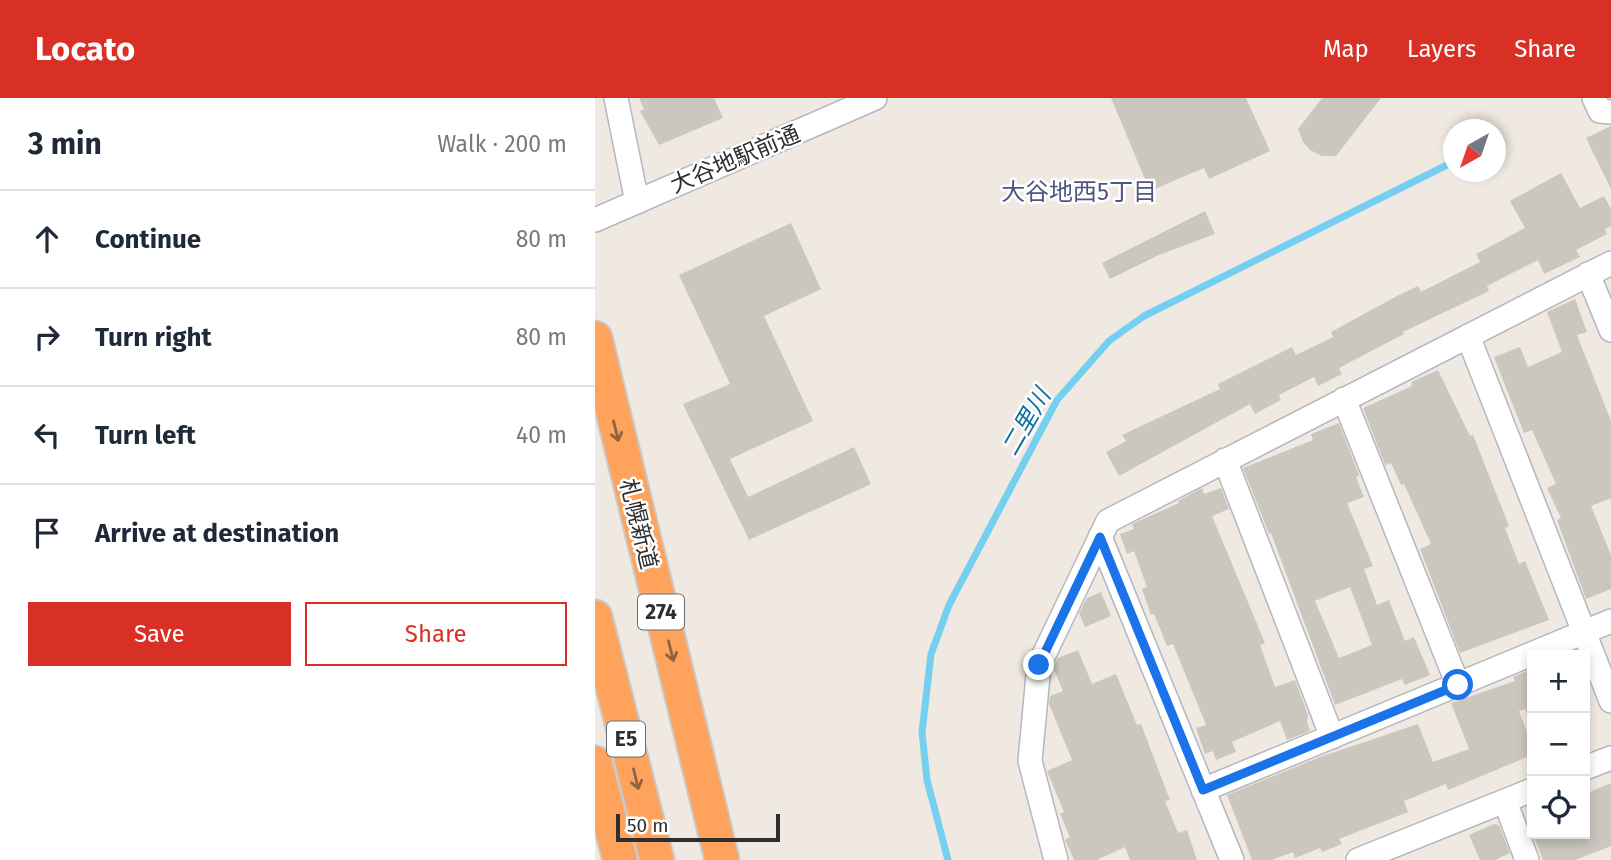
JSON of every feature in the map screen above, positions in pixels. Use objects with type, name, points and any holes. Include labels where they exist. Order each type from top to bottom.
[{"type":"highway","name":"札幌新道","points":[[597,351],[722,860]]},
{"type":"highway","name":"E5","points":[[595,617],[657,860]]},
{"type":"highway","name":"E5","points":[[595,763],[620,860]]},
{"type":"street","points":[[616,98],[637,202]]},
{"type":"street","name":"大谷地駅前通","points":[[603,216],[875,98]]},
{"type":"street","points":[[1594,98],[1600,111],[1611,112]]},
{"type":"street","points":[[1056,860],[1030,761],[1039,665],[1108,521],[1611,263]]},
{"type":"street","points":[[1588,274],[1611,330]]},
{"type":"street","points":[[1468,336],[1611,701]]},
{"type":"street","points":[[1344,399],[1458,685]]},
{"type":"street","points":[[1225,460],[1332,737]]},
{"type":"street","points":[[1100,537],[1232,860]]},
{"type":"street","points":[[1203,790],[1611,621]]},
{"type":"street","points":[[1590,766],[1611,758]]},
{"type":"street","points":[[1372,857],[1527,792]]},
{"type":"street","points":[[1504,801],[1527,860]]},
{"type":"building","points":[[639,98],[714,98],[723,118],[659,145],[640,111],[644,109]]},
{"type":"building","points":[[1111,98],[1246,98],[1270,151],[1209,179],[1204,168],[1150,191]]},
{"type":"building","points":[[1322,98],[1381,98],[1336,156],[1322,156],[1310,150],[1303,142],[1298,129]]},
{"type":"building","points":[[1611,126],[1611,189],[1586,138]]},
{"type":"building","points":[[1561,173],[1580,208],[1604,196],[1611,209],[1611,226],[1605,229],[1607,234],[1576,250],[1580,257],[1544,274],[1538,260],[1487,286],[1489,291],[1403,332],[1404,334],[1339,368],[1342,374],[1318,386],[1314,377],[1279,395],[1281,400],[1255,414],[1250,404],[1119,476],[1106,452],[1126,441],[1122,435],[1220,389],[1218,384],[1292,347],[1296,355],[1333,337],[1331,332],[1397,296],[1418,286],[1421,292],[1480,262],[1476,254],[1525,228],[1510,201]]},
{"type":"building","points":[[1205,211],[1215,234],[1159,255],[1110,279],[1102,263]]},
{"type":"building","points":[[791,223],[821,289],[764,316],[813,421],[730,459],[748,497],[854,447],[871,484],[749,540],[683,404],[730,384],[679,275]]},
{"type":"building","points":[[1575,299],[1587,332],[1577,335],[1611,421],[1611,498],[1591,506],[1611,555],[1611,589],[1586,599],[1557,520],[1561,518],[1547,488],[1556,484],[1532,430],[1524,433],[1494,357],[1520,347],[1528,367],[1562,352],[1547,312]]},
{"type":"building","points":[[1438,370],[1470,436],[1473,435],[1509,526],[1505,528],[1519,564],[1525,561],[1549,620],[1460,653],[1420,549],[1431,544],[1404,484],[1401,485],[1391,463],[1385,465],[1363,408],[1412,386],[1411,382]]},
{"type":"building","points":[[1339,423],[1359,475],[1356,477],[1364,497],[1347,503],[1373,566],[1364,569],[1377,605],[1389,600],[1405,641],[1414,637],[1430,675],[1405,685],[1402,679],[1335,705],[1271,533],[1269,534],[1243,468],[1313,440],[1311,434]],"holes":[[[1350,587],[1372,645],[1339,658],[1315,601]]]},
{"type":"building","points":[[1202,488],[1204,494],[1221,488],[1229,509],[1212,516],[1265,643],[1260,645],[1275,687],[1295,680],[1308,715],[1310,731],[1287,740],[1280,721],[1232,742],[1236,752],[1216,760],[1213,751],[1205,754],[1196,728],[1206,725],[1173,644],[1167,646],[1154,614],[1151,615],[1142,589],[1147,587],[1134,551],[1127,554],[1120,534],[1134,529],[1132,524],[1179,503],[1178,501]]},
{"type":"building","points":[[1101,592],[1111,616],[1085,627],[1079,613],[1087,598]]},
{"type":"building","points":[[1078,650],[1092,684],[1116,674],[1137,725],[1141,724],[1170,800],[1165,801],[1178,833],[1187,830],[1197,860],[1130,860],[1125,847],[1097,860],[1074,860],[1065,840],[1070,837],[1060,814],[1064,812],[1047,771],[1072,760],[1049,704],[1050,696],[1063,691],[1053,667],[1058,658]]},
{"type":"building","points":[[1527,671],[1527,713],[1525,709],[1519,711],[1527,732],[1527,757],[1448,790],[1446,784],[1404,801],[1408,812],[1339,839],[1342,844],[1322,852],[1320,848],[1295,858],[1293,852],[1272,860],[1252,860],[1227,795],[1320,757],[1418,724],[1433,762],[1469,749],[1451,703],[1515,681],[1513,677]]},
{"type":"building","points":[[1611,783],[1611,846],[1575,860],[1543,860],[1535,839],[1590,839],[1590,792]]},
{"type":"building","points":[[1494,824],[1499,825],[1510,853],[1495,860],[1480,860],[1469,835]]},
{"type":"waterway","name":"二里川","points":[[948,860],[927,780],[922,732],[931,654],[949,605],[1057,400],[1109,341],[1144,316],[1443,167]]},
{"type":"district","name":"大谷地西5丁目","points":[[1079,192]]},
{"type":"route","points":[[1039,665],[1100,537],[1203,790],[1458,685]]}]
